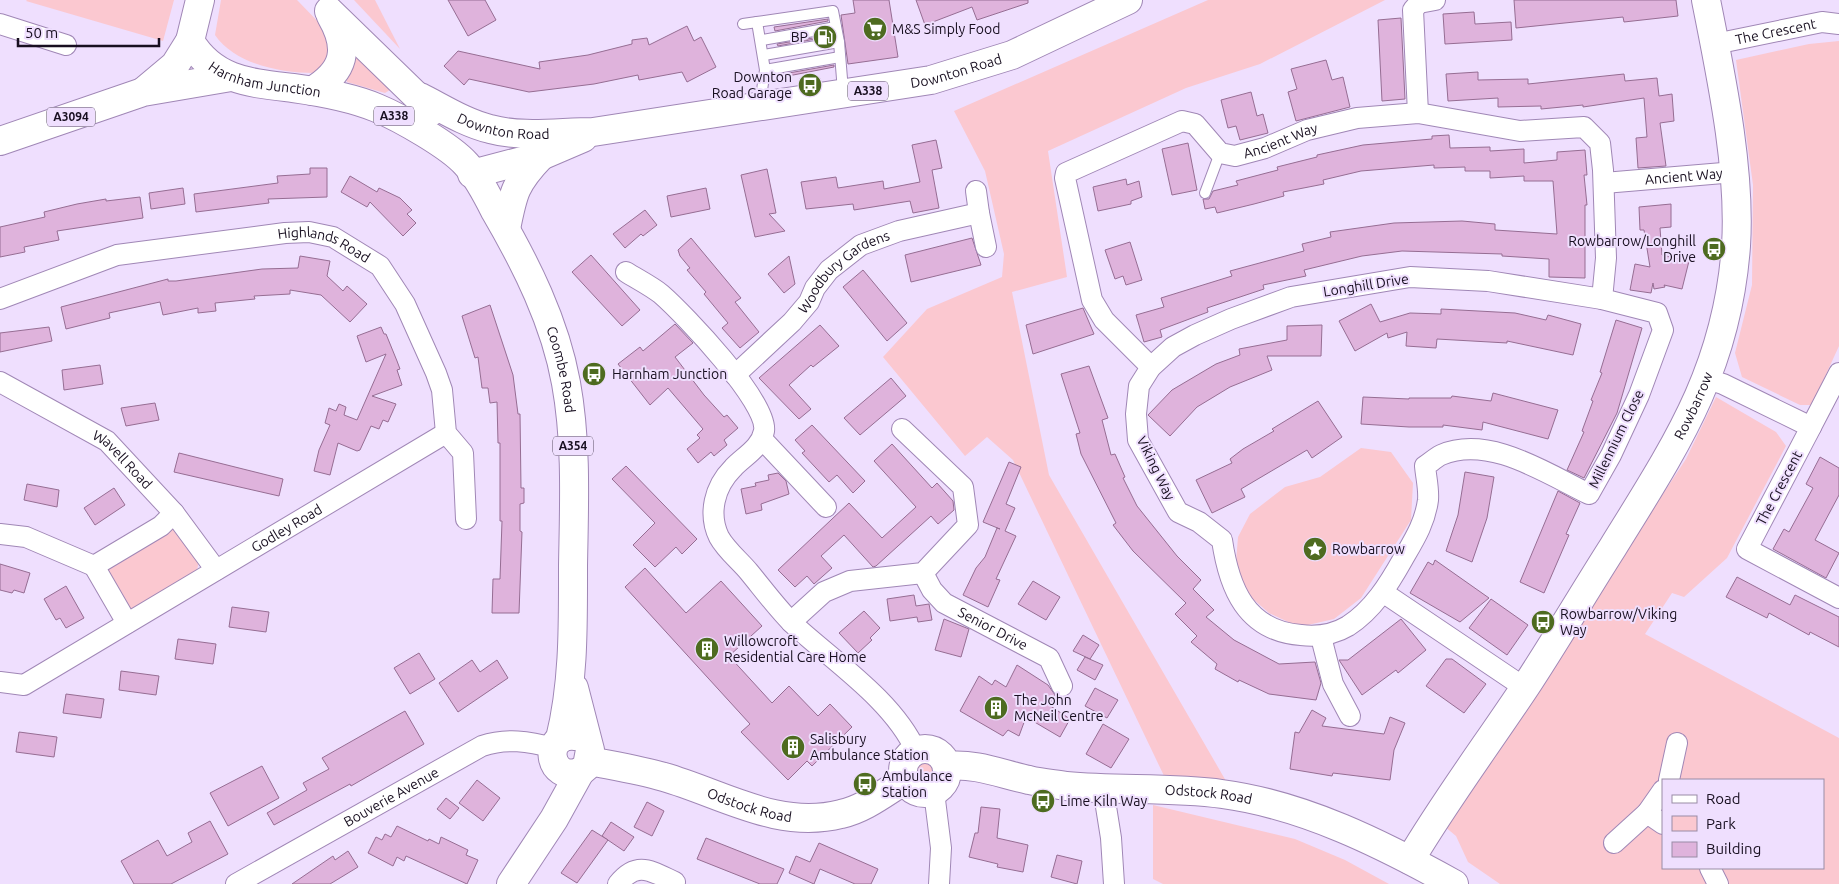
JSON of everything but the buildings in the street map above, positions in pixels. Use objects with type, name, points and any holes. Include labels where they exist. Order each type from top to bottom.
[{"type":"main road","points":[[190,41],[200,0]]},
{"type":"main road","name":"Downton Road","points":[[420,97],[490,130],[537,134],[593,132],[843,96],[931,80],[1012,55],[1128,0]]},
{"type":"main road","name":"Rowbarrow","points":[[1410,860],[1428,829],[1525,688],[1673,451],[1707,379],[1726,318],[1732,282],[1736,236],[1734,172],[1715,44],[1706,0]]},
{"type":"main road","name":"Harnham Junction","points":[[190,41],[208,64],[231,77],[260,85],[312,91],[333,76],[340,61],[343,42],[341,33],[323,6]]},
{"type":"main road","name":"Downton Road","points":[[323,6],[420,97],[453,136],[469,169],[541,156],[593,132]]},
{"type":"main road","name":"A3094","points":[[143,92],[175,64],[190,41]]},
{"type":"main road","name":"A3094","points":[[0,141],[143,92],[231,77]]},
{"type":"main road","name":"A338","points":[[312,91],[356,100],[378,108],[405,122],[469,169]]},
{"type":"main road","points":[[506,230],[516,186],[522,175],[541,156]]},
{"type":"main road","name":"Coombe Road","points":[[469,169],[506,230],[550,326],[566,384],[574,475],[571,755],[542,836],[511,884]]},
{"type":"main road","points":[[928,749],[935,751],[947,766],[943,784],[934,792],[920,793],[909,786],[905,780],[903,767],[906,760],[916,751],[928,749]]},
{"type":"main road","name":"Odstock Road","points":[[571,755],[665,777],[762,811],[800,818],[829,817],[849,812],[905,780]]},
{"type":"main road","name":"Odstock Road","points":[[947,766],[982,768],[1030,781],[1103,788],[1194,791],[1256,801],[1348,831],[1410,860],[1454,884]]},
{"type":"street","points":[[1418,113],[1414,10],[1419,3],[1435,0]]},
{"type":"street","name":"The Crescent","points":[[1715,44],[1822,22],[1839,24]]},
{"type":"street","points":[[0,24],[66,45]]},
{"type":"street","name":"Ancient Way","points":[[1220,153],[1236,156],[1265,148],[1306,130],[1357,118],[1418,113],[1520,131],[1584,126],[1600,143],[1604,183],[1606,258],[1602,299]]},
{"type":"street","points":[[1151,367],[1104,320],[1092,300],[1065,178],[1066,173],[1182,120],[1196,124],[1220,153]]},
{"type":"street","name":"Ancient Way","points":[[1604,183],[1734,172]]},
{"type":"street","points":[[976,191],[986,247]]},
{"type":"street","name":"Woodbury Gardens","points":[[735,375],[798,315],[809,302],[815,288],[829,270],[861,245],[899,231],[980,213]]},
{"type":"street","name":"Highlands Road","points":[[0,299],[117,255],[285,233],[309,232],[333,237],[380,266],[405,304],[442,390],[446,434]]},
{"type":"street","points":[[626,272],[660,293],[692,324],[747,390],[763,419],[764,430],[756,448],[731,469],[718,490],[713,505],[713,520],[720,538],[792,622],[890,713],[909,736],[916,751]]},
{"type":"street","name":"Longhill Drive","points":[[1151,367],[1173,346],[1231,319],[1291,297],[1410,277],[1488,281],[1602,299],[1657,313]]},
{"type":"street","name":"Millennium Close","points":[[1384,592],[1423,526],[1428,499],[1425,466],[1441,455],[1468,449],[1500,452],[1589,494],[1611,455],[1639,395],[1663,330],[1657,313]]},
{"type":"street","name":"Viking Way","points":[[1151,367],[1139,386],[1136,414],[1138,440],[1178,512],[1199,522],[1222,540],[1226,566],[1236,594],[1257,621],[1285,634],[1321,637],[1348,626],[1384,592]]},
{"type":"street","name":"The Crescent","points":[[1839,373],[1747,549],[1839,598]]},
{"type":"street","points":[[1707,379],[1722,384],[1811,427]]},
{"type":"street","name":"Wavell Road","points":[[0,382],[107,441],[174,513],[216,570]]},
{"type":"street","points":[[792,622],[824,592],[850,581],[923,573],[968,525],[962,487],[902,429]]},
{"type":"street","points":[[446,434],[463,453],[466,519]]},
{"type":"street","name":"Godley Road","points":[[0,682],[24,685],[446,434]]},
{"type":"street","points":[[762,438],[826,507]]},
{"type":"street","points":[[94,566],[160,526],[174,513]]},
{"type":"street","points":[[0,534],[26,537],[94,566],[127,623]]},
{"type":"street","name":"Senior Drive","points":[[923,573],[932,590],[944,603],[1048,658],[1062,686]]},
{"type":"street","points":[[1384,592],[1525,688]]},
{"type":"street","points":[[1321,637],[1333,684],[1350,716]]},
{"type":"street","name":"Bouverie Avenue","points":[[236,884],[482,746],[512,741],[531,742],[571,755]]},
{"type":"street","points":[[1669,779],[1677,743]]},
{"type":"street","points":[[1103,788],[1111,838],[1114,884]]},
{"type":"street","points":[[934,792],[941,848],[939,884]]},
{"type":"street","points":[[1614,843],[1655,819],[1662,794]]},
{"type":"street","points":[[618,884],[628,873],[638,869],[658,874],[675,882],[674,884]]},
{"type":"street","points":[[1710,869],[1718,884]]},
{"type":"lane","points":[[743,24],[833,11],[839,42],[843,96]]},
{"type":"lane","points":[[757,22],[764,55],[765,70],[762,90],[764,106]]},
{"type":"lane","points":[[762,40],[836,26]]},
{"type":"lane","points":[[764,55],[839,42]]},
{"type":"lane","points":[[765,70],[840,57]]},
{"type":"lane","points":[[1206,193],[1220,153]]},
{"type":"green space","points":[[27,0],[174,0],[163,41]]},
{"type":"green space","points":[[221,0],[297,0],[330,34],[332,58],[314,73],[273,69],[246,60],[224,45],[215,35]]},
{"type":"green space","points":[[354,0],[375,0],[400,49]]},
{"type":"green space","points":[[1208,0],[1385,0],[1260,64],[1186,88],[1048,151],[1067,277],[1012,292],[1049,475],[1226,781],[1166,780],[1013,460],[987,437],[965,456],[883,357],[927,309],[1002,277],[1004,254],[985,171],[954,111]]},
{"type":"green space","points":[[1839,41],[1839,346],[1812,405],[1800,405],[1742,377],[1735,353],[1752,285],[1753,185],[1736,60],[1809,44]]},
{"type":"green space","points":[[355,54],[393,88],[385,93],[347,82],[345,76]]},
{"type":"green space","points":[[1716,397],[1776,432],[1786,446],[1727,558],[1684,597],[1672,593],[1645,634],[1839,738],[1839,884],[1500,884],[1468,862],[1456,836],[1444,826],[1686,459]]},
{"type":"green space","name":"Rowbarrow","points":[[1361,448],[1391,452],[1413,483],[1411,520],[1361,598],[1334,619],[1299,627],[1269,613],[1246,593],[1236,562],[1238,537],[1250,514],[1285,487],[1320,477]]},
{"type":"green space","points":[[171,528],[177,529],[199,561],[197,570],[131,610],[127,609],[107,571],[109,567]]},
{"type":"green space","points":[[924,760],[932,763],[935,771],[932,779],[924,782],[916,779],[913,771],[916,763]]},
{"type":"green space","points":[[1153,805],[1295,839],[1345,860],[1389,884],[1163,884],[1153,879]]},
{"type":"place","name":"M&S Simply Food","points":[[875,29]]},
{"type":"place","name":"BP","points":[[825,37]]},
{"type":"place","name":"Downton Road Garage","points":[[810,85]]},
{"type":"place","name":"Rowbarrow/Longhill Drive","points":[[1714,249]]},
{"type":"place","name":"Harnham Junction","points":[[594,374]]},
{"type":"place","name":"Rowbarrow","points":[[1315,549]]},
{"type":"place","name":"Rowbarrow/Viking Way","points":[[1543,622]]},
{"type":"place","name":"Willowcroft Residential Care Home","points":[[707,649]]},
{"type":"place","name":"The John McNeil Centre","points":[[996,708]]},
{"type":"place","name":"Salisbury Ambulance Station","points":[[793,747]]},
{"type":"place","name":"Ambulance Station","points":[[865,784]]},
{"type":"place","name":"Lime Kiln Way","points":[[1043,801]]}]
